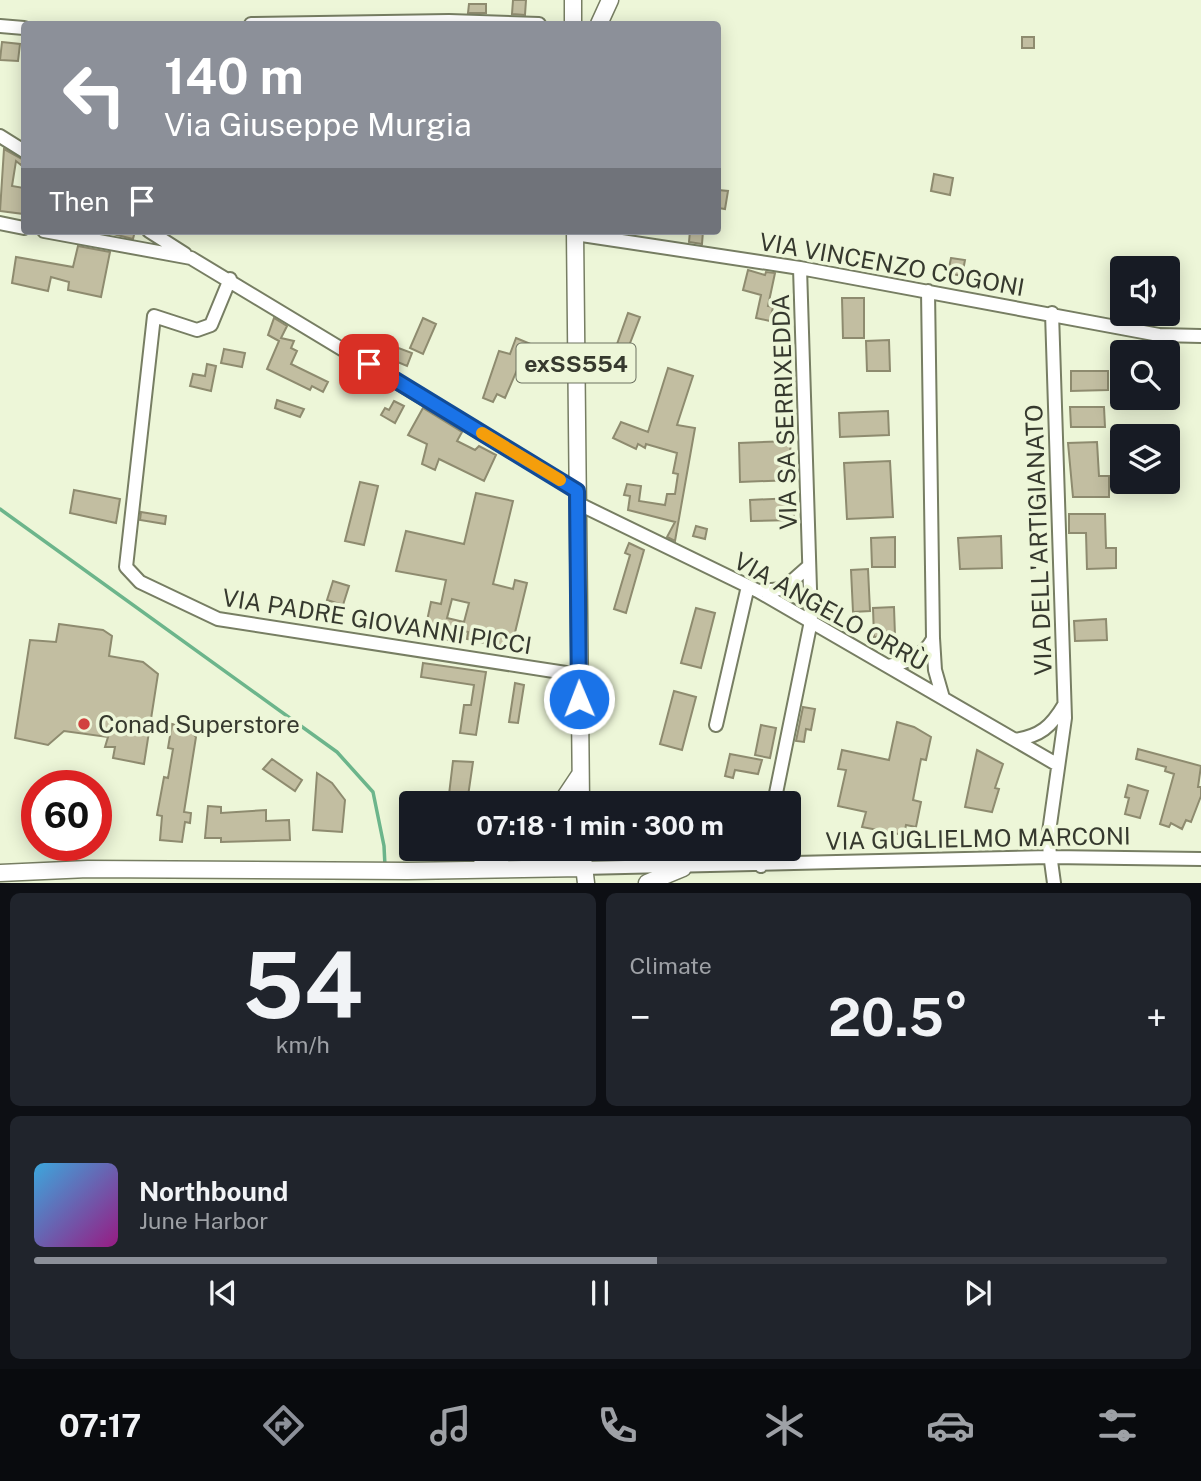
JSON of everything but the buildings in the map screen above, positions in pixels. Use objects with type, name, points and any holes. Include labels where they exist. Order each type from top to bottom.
[{"type":"main road","points":[[573,0],[573,21]]},
{"type":"main road","points":[[600,21],[610,0]]},
{"type":"main road","name":"exSS554","points":[[575,235],[581,791]]},
{"type":"main road","points":[[569,791],[580,774]]},
{"type":"main road","points":[[580,774],[588,791]]},
{"type":"main road","points":[[476,869],[491,861]]},
{"type":"main road","points":[[668,861],[683,868]]},
{"type":"main road","points":[[647,883],[683,868]]},
{"type":"main road","name":"VIA GUGLIELMO MARCONI","points":[[0,873],[88,869],[476,869],[582,878]]},
{"type":"main road","points":[[476,869],[506,883]]},
{"type":"street","points":[[0,26],[21,28]]},
{"type":"street","points":[[0,136],[21,149]]},
{"type":"street","points":[[0,223],[21,227]]},
{"type":"street","points":[[66,235],[191,258]]},
{"type":"street","points":[[155,235],[191,258]]},
{"type":"street","name":"VIA VINCENZO COGONI","points":[[594,235],[800,268],[1159,335],[1201,336]]},
{"type":"street","name":"VIA ANGELO ORRÙ","points":[[191,258],[230,279],[577,497],[753,588],[1058,765]]},
{"type":"street","name":"VIA SA SERRIXEDDA","points":[[776,791],[811,621],[800,268]]},
{"type":"street","name":"VIA PADRE GIOVANNI PICCI","points":[[230,279],[211,325],[197,330],[154,316],[126,567],[139,582],[218,619],[579,675]]},
{"type":"street","points":[[928,291],[933,638],[935,670],[943,698]]},
{"type":"street","name":"VIA DELL'ARTIGIANATO","points":[[1052,313],[1064,705],[1048,839],[1054,883]]},
{"type":"street","points":[[716,725],[753,588],[783,589],[809,566]]},
{"type":"street","points":[[888,666],[912,660],[929,646],[933,638]]},
{"type":"street","points":[[1015,740],[1042,733],[1051,726],[1064,705]]},
{"type":"street","name":"VIA GUGLIELMO MARCONI","points":[[582,878],[683,868],[1050,857],[1201,859]]},
{"type":"street","points":[[761,866],[762,861]]},
{"type":"waterway","points":[[0,509],[337,752],[373,792],[384,846],[385,866]]},
{"type":"slow traffic","points":[[482,433],[560,480]]},
{"type":"place","name":"Conad Superstore","points":[[84,724]]},
{"type":"route","points":[[369,364],[577,491],[579,699]]}]
